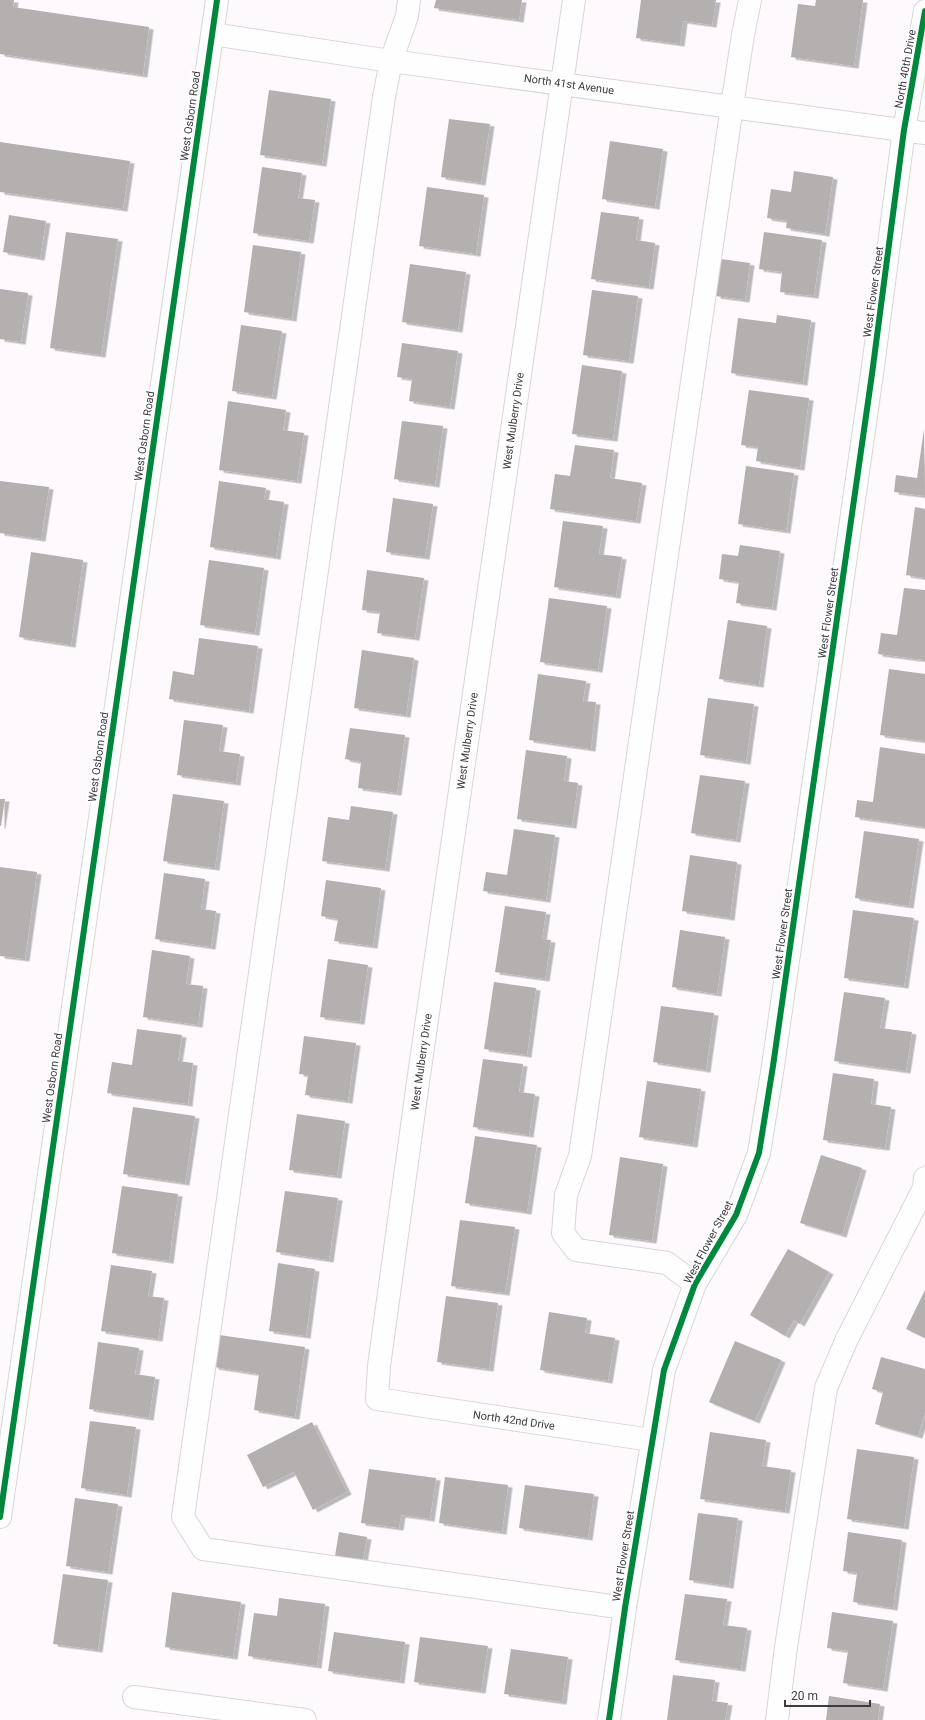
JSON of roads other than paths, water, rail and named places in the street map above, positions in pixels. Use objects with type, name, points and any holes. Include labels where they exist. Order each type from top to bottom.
[{"type":"street","name":"West Osborn Road","points":[[0,1517],[217,0]]},
{"type":"street","points":[[409,0],[407,16],[391,61],[382,113],[183,1517],[203,1549],[625,1608]]},
{"type":"street","name":"West Mulberry Drive","points":[[377,1399],[380,1366],[419,1074],[574,0]]},
{"type":"street","points":[[695,1284],[667,1263],[576,1250],[563,1232],[566,1195],[582,1148],[732,106],[750,0]]},
{"type":"street","name":"North 40th Drive","points":[[915,132],[925,11]]},
{"type":"street","name":"North 41st Avenue","points":[[212,34],[391,61],[915,132]]},
{"type":"street","name":"West Flower Street","points":[[609,1720],[651,1440],[664,1370],[695,1284],[736,1214],[759,1153],[773,1066],[870,390],[915,132]]},
{"type":"street","points":[[777,1720],[786,1647],[826,1388],[847,1339],[924,1188],[925,1178]]},
{"type":"street","name":"North 42nd Drive","points":[[377,1399],[651,1440]]},
{"type":"street","points":[[134,1697],[306,1720]]}]
